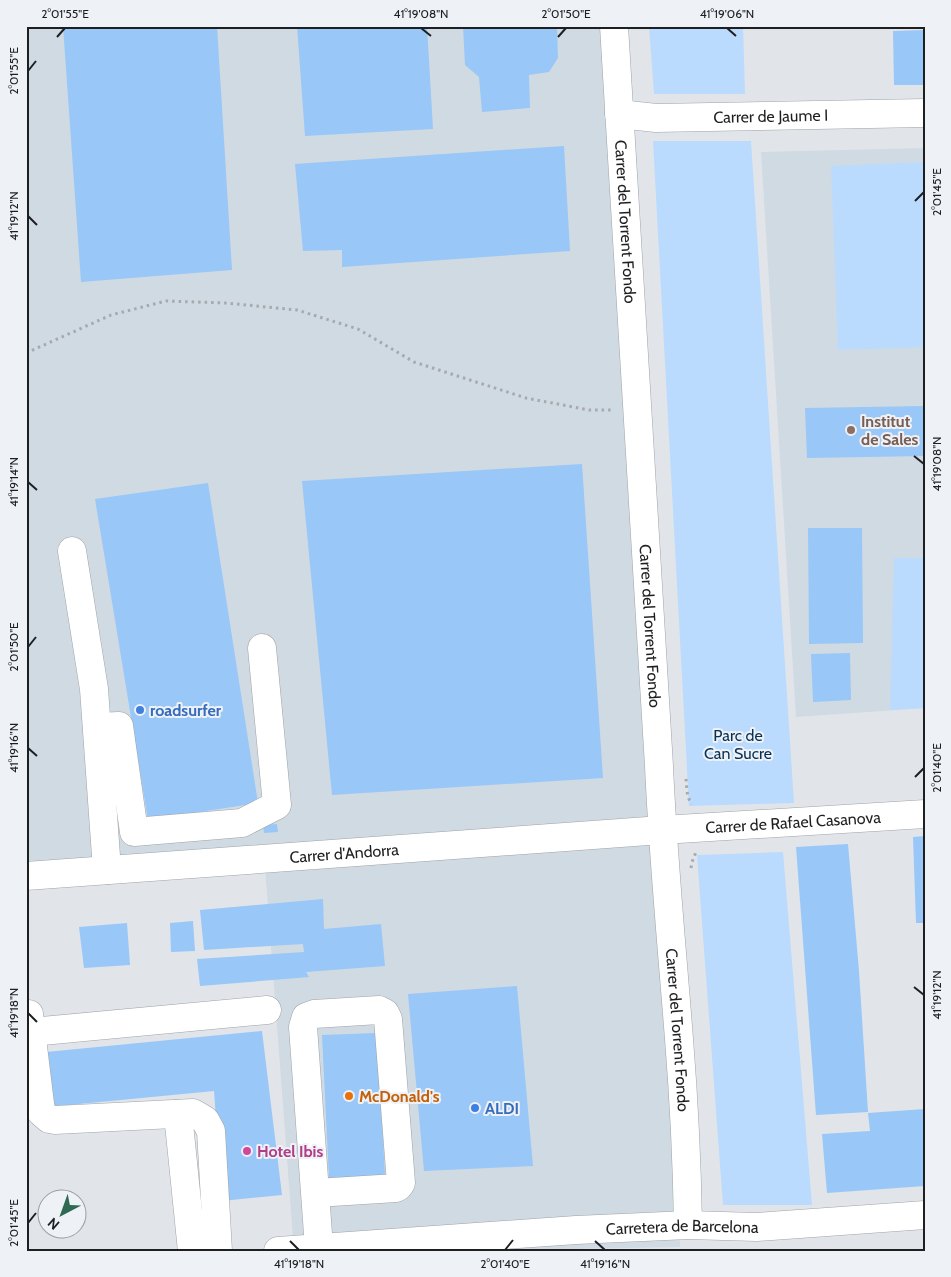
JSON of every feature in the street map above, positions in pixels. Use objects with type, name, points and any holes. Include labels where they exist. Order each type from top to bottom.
[{"type":"street","name":"Carrer del Torrent Fondo","points":[[614,26],[662,830],[679,1041],[688,1225]]},
{"type":"street","name":"Carrer de Jaume I","points":[[619,114],[656,118],[925,113]]},
{"type":"street","points":[[72,550],[94,689],[106,870]]},
{"type":"street","points":[[97,727],[119,726],[134,832],[242,823],[277,804],[262,648]]},
{"type":"street","name":"Carrer de Rafael Casanova","points":[[662,830],[925,814]]},
{"type":"street","name":"Carrer d'Andorra","points":[[26,876],[662,830]]},
{"type":"street","points":[[218,1251],[211,1131],[205,1120],[193,1113],[49,1119],[41,1112],[30,1023],[267,1010]]},
{"type":"street","points":[[316,1193],[396,1188],[399,1186],[388,1019],[385,1013],[379,1010],[314,1014],[306,1017],[303,1027],[316,1193],[322,1249]]},
{"type":"street","points":[[178,1114],[192,1251]]},
{"type":"street","name":"Carretera de Barcelona","points":[[278,1251],[576,1230],[688,1225],[757,1227],[925,1215]]},
{"type":"path","points":[[26,353],[111,315],[157,303],[166,301],[226,303],[297,310],[358,329],[414,362],[526,398],[589,410],[636,409]]},
{"type":"path","points":[[692,877],[692,862],[705,840],[704,828]]},
{"type":"shaded area","points":[[26,26],[617,26],[679,1041],[680,1247],[474,1251],[294,1251],[265,867],[26,886]]},
{"type":"shaded area","name":"Institut de Sales","points":[[925,148],[925,708],[796,717],[761,152]]},
{"type":"green space","points":[[649,26],[743,26],[745,94],[654,94]]},
{"type":"green space","name":"Parc de Can Sucre","points":[[653,141],[751,141],[794,803],[689,806]]},
{"type":"green space","points":[[925,162],[925,347],[838,350],[831,166]]},
{"type":"green space","points":[[894,558],[925,558],[925,708],[890,710]]},
{"type":"green space","points":[[783,852],[812,1205],[723,1205],[697,855]]},
{"type":"building","points":[[63,26],[217,26],[232,270],[81,282]]},
{"type":"building","points":[[297,26],[427,26],[433,129],[305,136]]},
{"type":"building","points":[[463,26],[557,26],[558,58],[549,72],[529,75],[530,108],[482,112],[479,77],[465,65]]},
{"type":"building","points":[[925,30],[925,85],[894,85],[893,31]]},
{"type":"building","points":[[564,146],[570,251],[342,267],[342,250],[303,251],[295,164]]},
{"type":"building","points":[[925,406],[925,456],[807,458],[805,408]]},
{"type":"building","points":[[582,464],[603,778],[332,795],[302,481]]},
{"type":"building","points":[[208,483],[258,803],[148,820],[95,499]]},
{"type":"building","points":[[808,528],[862,528],[863,643],[809,644]]},
{"type":"building","points":[[850,653],[851,700],[813,702],[811,654]]},
{"type":"building","points":[[277,824],[278,832],[264,833],[263,825]]},
{"type":"building","points":[[925,836],[925,923],[916,923],[913,837]]},
{"type":"building","points":[[848,844],[859,971],[868,1112],[816,1115],[796,847]]},
{"type":"building","points":[[323,899],[324,929],[381,924],[385,966],[306,972],[309,977],[200,986],[197,959],[304,952],[303,944],[204,950],[200,910]]},
{"type":"building","points":[[193,921],[195,951],[171,952],[170,923]]},
{"type":"building","points":[[127,923],[130,965],[84,968],[79,927]]},
{"type":"building","points":[[517,986],[533,1166],[424,1171],[408,994]]},
{"type":"building","name":"Hotel Ibis","points":[[262,1031],[282,1195],[222,1201],[214,1091],[48,1107],[46,1052]]},
{"type":"building","points":[[377,1033],[385,1175],[329,1178],[322,1035]]},
{"type":"building","points":[[925,1109],[925,1186],[827,1193],[822,1134],[870,1131],[868,1113]]},
{"type":"place","name":"Institut de Sales","points":[[851,430]]},
{"type":"place","name":"roadsurfer","points":[[140,710]]},
{"type":"place","name":"McDonald's","points":[[349,1096]]},
{"type":"place","name":"ALDI","points":[[475,1108]]},
{"type":"place","name":"Hotel Ibis","points":[[247,1151]]}]
